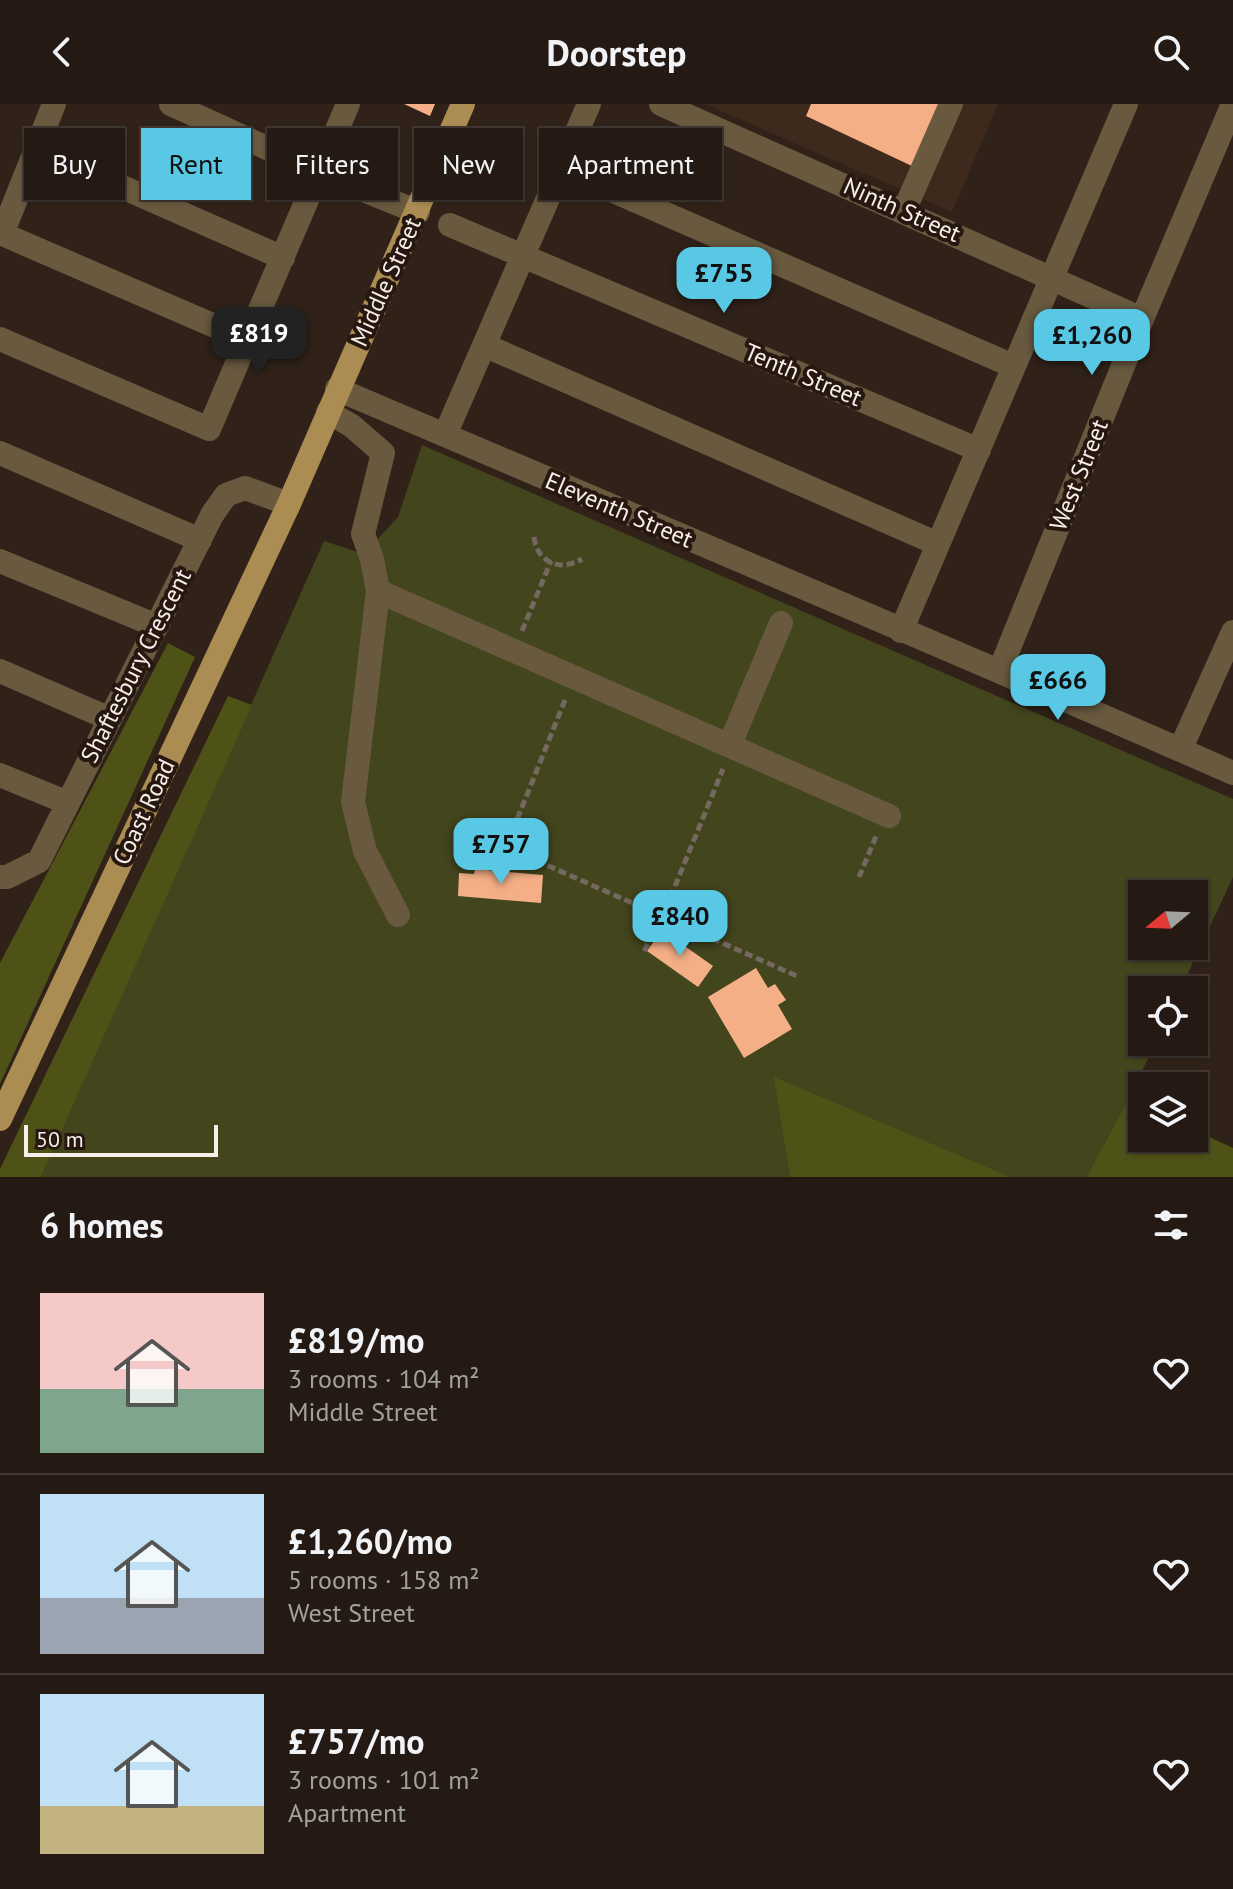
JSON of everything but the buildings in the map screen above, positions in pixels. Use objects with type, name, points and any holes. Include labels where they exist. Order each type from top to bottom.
[{"type":"main road","name":"Middle Street","points":[[289,504],[463,104]]},
{"type":"main road","name":"Coast Road","points":[[0,1119],[289,504]]},
{"type":"street","points":[[44,128],[54,104]]},
{"type":"street","points":[[171,104],[267,148]]},
{"type":"street","points":[[338,128],[348,104]]},
{"type":"street","points":[[578,128],[589,104]]},
{"type":"street","name":"Ninth Street","points":[[661,104],[1142,319]]},
{"type":"street","points":[[904,211],[951,104]]},
{"type":"street","points":[[901,631],[1126,104]]},
{"type":"street","name":"West Street","points":[[1000,670],[1233,104]]},
{"type":"street","points":[[24,178],[1,234],[247,340]]},
{"type":"street","points":[[125,188],[283,258]]},
{"type":"street","points":[[0,339],[209,429],[307,200]]},
{"type":"street","points":[[388,200],[418,212]]},
{"type":"street","points":[[445,435],[548,200]]},
{"type":"street","points":[[634,200],[1013,366]]},
{"type":"street","name":"Tenth Street","points":[[450,225],[979,450]]},
{"type":"street","points":[[484,345],[938,544]]},
{"type":"street","points":[[332,401],[352,426],[383,453],[363,534],[378,591],[353,802],[365,851],[398,915]]},
{"type":"street","name":"Eleventh Street","points":[[332,401],[445,435],[901,631],[1000,670],[1233,773]]},
{"type":"street","points":[[0,453],[200,540]]},
{"type":"street","name":"Shaftesbury Crescent","points":[[0,877],[7,877],[39,861],[200,540],[226,495],[245,488],[289,504]]},
{"type":"street","points":[[0,561],[157,626]]},
{"type":"street","points":[[378,591],[574,676],[727,755],[886,815]]},
{"type":"street","points":[[727,755],[781,623]]},
{"type":"street","points":[[1180,750],[1233,632]]},
{"type":"street","points":[[0,671],[110,719]]},
{"type":"street","points":[[0,775],[68,803]]},
{"type":"path","points":[[534,537],[540,554],[551,561],[570,566],[582,559]]},
{"type":"path","points":[[514,651],[551,561]]},
{"type":"path","points":[[574,676],[506,847],[799,977]]},
{"type":"path","points":[[644,951],[662,918],[727,755]]},
{"type":"path","points":[[859,877],[886,815]]},
{"type":"shaded area","points":[[705,104],[998,104],[952,212]]},
{"type":"shaded area","points":[[168,643],[195,657],[0,1084],[0,963]]},
{"type":"shaded area","points":[[228,696],[252,705],[41,1177],[0,1177],[0,1169]]},
{"type":"shaded area","points":[[774,1077],[1011,1177],[790,1177]]},
{"type":"shaded area","points":[[1128,1100],[1128,1152],[1208,1152],[1208,1136],[1233,1148],[1233,1177],[1086,1177]]},
{"type":"green space","points":[[422,445],[1233,799],[1233,877],[1208,930],[1208,880],[1128,880],[1128,960],[1194,960],[1187,976],[1128,976],[1128,1056],[1149,1056],[1142,1072],[1128,1072],[1128,1100],[1086,1177],[1011,1177],[775,1078],[790,1177],[41,1177],[324,541],[364,554],[398,517]]}]
